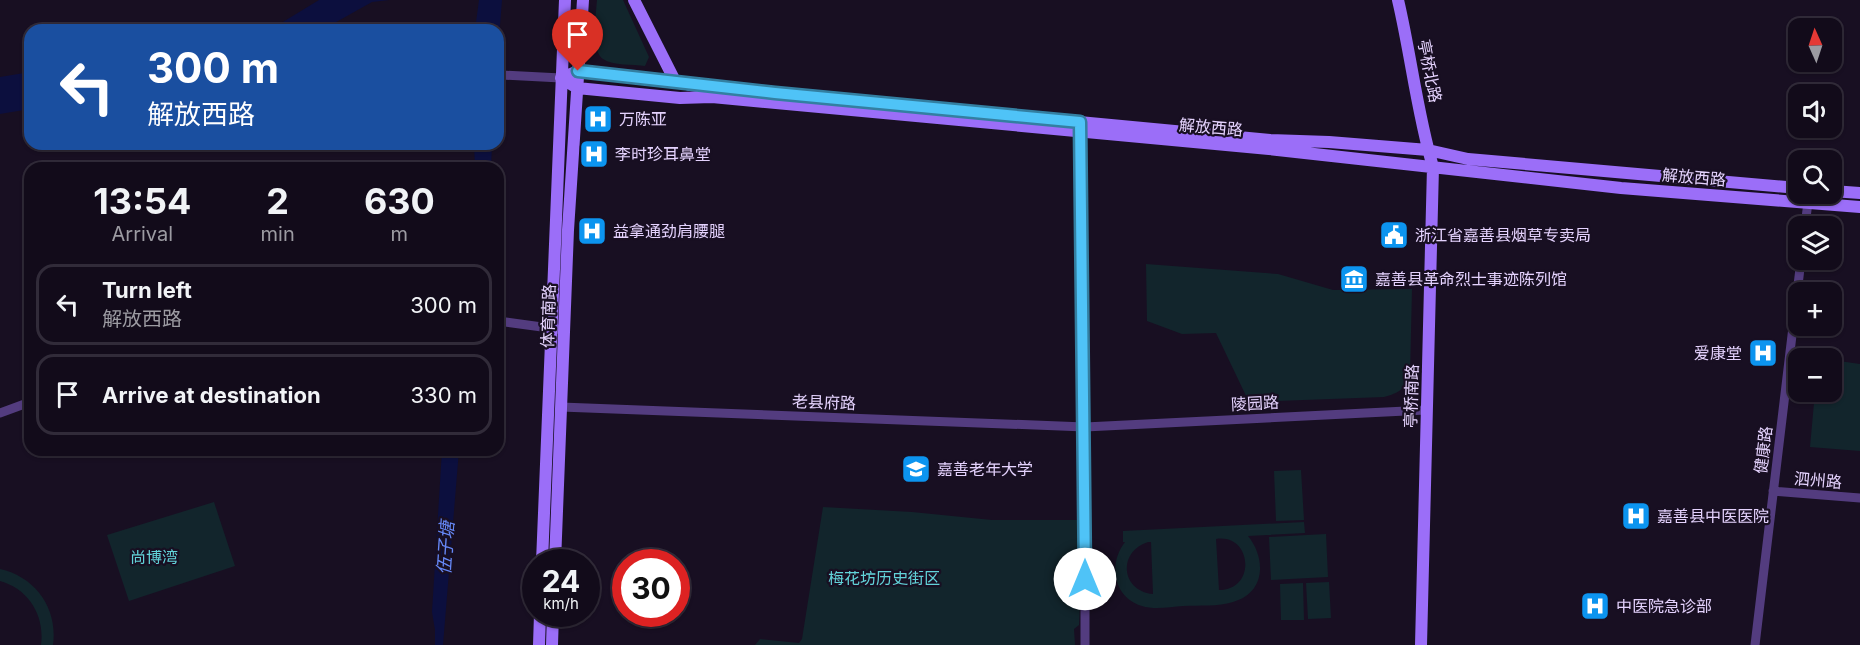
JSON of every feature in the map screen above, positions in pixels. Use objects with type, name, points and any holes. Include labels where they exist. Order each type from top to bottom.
[{"type":"main road","name":"体育南路","points":[[542,549],[550,328],[566,0]]},
{"type":"main road","name":"体育南路","points":[[556,549],[568,230],[582,0]]},
{"type":"main road","points":[[634,0],[675,81]]},
{"type":"main road","name":"亭桥北路","points":[[1398,0],[1428,150]]},
{"type":"main road","name":"解放西路","points":[[561,78],[578,71],[1621,188],[1788,197]]},
{"type":"main road","name":"解放西路","points":[[561,78],[577,88],[680,98],[712,97],[774,104],[1270,140],[1329,142],[1428,150],[1468,159],[1788,187]]},
{"type":"main road","name":"亭桥南路","points":[[1421,645],[1433,167],[1428,150]]},
{"type":"main road","points":[[1842,192],[1860,193]]},
{"type":"main road","name":"解放西路","points":[[1842,204],[1860,207]]},
{"type":"main road","points":[[539,645],[540,627]]},
{"type":"main road","points":[[552,645],[553,627]]},
{"type":"street","name":"解放西路","points":[[504,75],[561,78]]},
{"type":"street","points":[[1080,126],[1085,427],[1085,645]]},
{"type":"street","name":"健康路","points":[[1755,645],[1800,270]]},
{"type":"street","points":[[504,322],[564,330]]},
{"type":"street","points":[[0,413],[24,404]]},
{"type":"street","name":"老县府路","points":[[561,407],[1085,427]]},
{"type":"street","name":"陵园路","points":[[1085,427],[1426,410]]},
{"type":"street","name":"泗州路","points":[[1773,491],[1860,498]]},
{"type":"green space","points":[[597,0],[623,0],[649,57],[645,66],[612,63],[599,55],[595,32]]},
{"type":"green space","points":[[1146,264],[1278,274],[1333,290],[1412,289],[1408,380],[1401,390],[1384,397],[1249,402],[1216,333],[1182,334],[1147,321]]},
{"type":"green space","points":[[1842,361],[1860,364],[1860,451],[1810,447],[1814,402],[1842,402]]},
{"type":"green space","points":[[1301,470],[1304,520],[1276,521],[1274,471]]},
{"type":"green space","name":"尚博湾","points":[[214,502],[235,566],[129,601],[107,535]]},
{"type":"green space","name":"梅花坊历史街区","points":[[823,507],[912,512],[992,520],[1080,520],[1082,558],[1079,625],[1074,629],[1075,645],[755,645],[760,639],[799,643],[802,639]]},
{"type":"green space","points":[[1304,522],[1305,533],[1248,536],[1258,554],[1260,574],[1252,591],[1244,597],[1221,605],[1157,608],[1132,602],[1119,588],[1115,570],[1116,560],[1125,542],[1123,542],[1123,531]],"holes":[[[1216,539],[1228,539],[1237,544],[1243,552],[1244,572],[1240,581],[1231,588],[1219,590]],[[1151,542],[1153,594],[1134,586],[1127,571],[1131,554]]]},
{"type":"green space","points":[[1326,534],[1328,577],[1271,580],[1269,537]]},
{"type":"green space","points":[[0,569],[24,579],[42,596],[52,619],[53,645],[41,645],[40,624],[33,605],[19,590],[0,581]]},
{"type":"green space","points":[[1329,582],[1331,618],[1308,619],[1306,583]]},
{"type":"green space","points":[[1303,583],[1304,620],[1281,620],[1280,584]]},
{"type":"water","points":[[319,0],[389,0],[372,2],[333,24],[280,24]]},
{"type":"water","points":[[479,0],[502,0],[500,24],[476,24]]},
{"type":"water","points":[[24,73],[24,110],[0,114],[0,77]]},
{"type":"water","points":[[474,150],[492,150],[491,162],[475,162]]},
{"type":"water","name":"伍子塘","points":[[442,456],[459,456],[443,645],[435,645],[432,612]]},
{"type":"place","name":"万陈亚","points":[[598,119]]},
{"type":"place","name":"李时珍耳鼻堂","points":[[594,154]]},
{"type":"place","name":"益拿通劲肩腰腿","points":[[592,231]]},
{"type":"place","name":"浙江省嘉善县烟草专卖局","points":[[1394,235]]},
{"type":"place","name":"嘉善县革命烈士事迹陈列馆","points":[[1354,279]]},
{"type":"place","name":"爱康堂","points":[[1763,353]]},
{"type":"place","name":"嘉善老年大学","points":[[916,469]]},
{"type":"place","name":"嘉善县中医医院","points":[[1636,516]]},
{"type":"place","name":"中医院急诊部","points":[[1595,606]]},
{"type":"route","points":[[578,71],[675,81],[690,85],[1080,122],[1085,579]]}]
